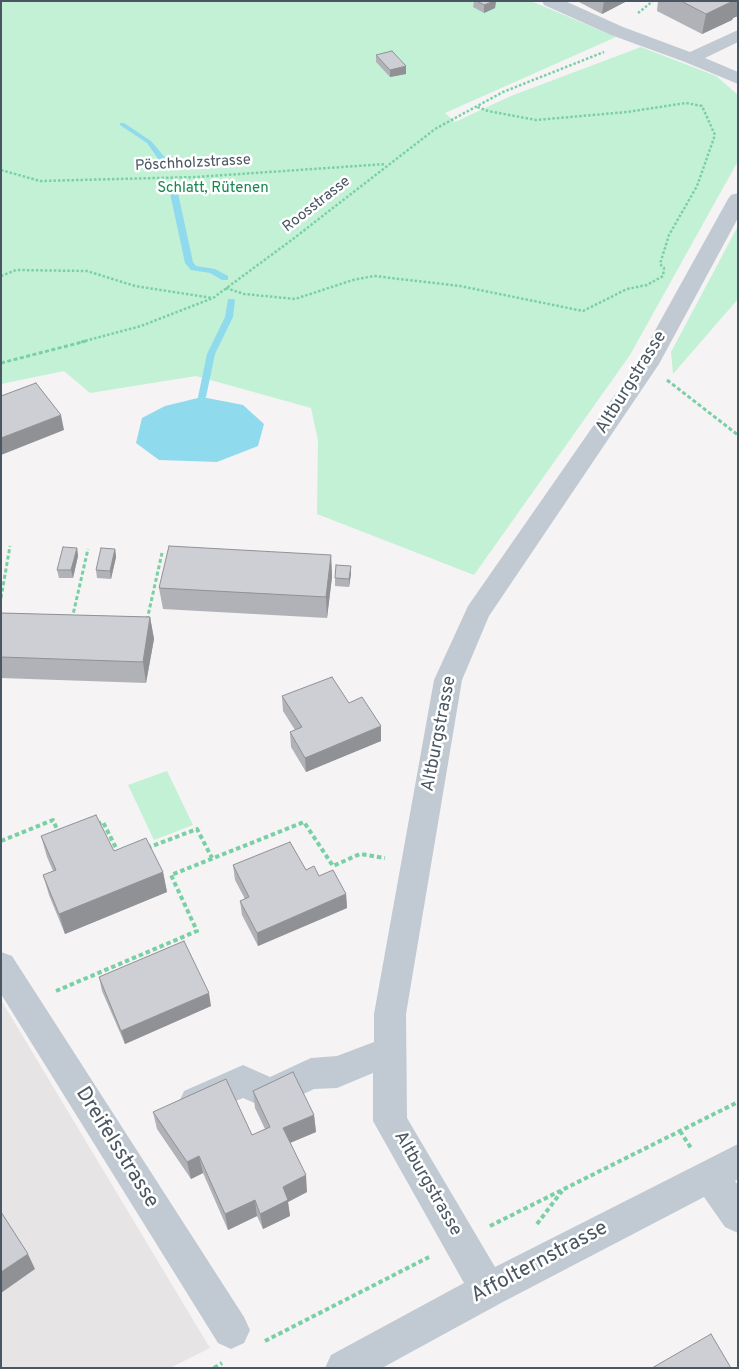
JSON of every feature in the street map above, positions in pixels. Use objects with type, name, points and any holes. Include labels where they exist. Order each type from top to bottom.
[{"type":"street","points":[[550,1],[636,39],[691,58],[738,79]]},
{"type":"street","points":[[691,58],[738,35]]},
{"type":"street","name":"Altburgstrasse","points":[[488,1290],[390,1121],[390,1014],[448,680],[477,613],[648,364],[738,199]]},
{"type":"street","name":"Dreifelsstrasse","points":[[1,966],[239,1345]]},
{"type":"street","points":[[170,1114],[242,1081],[270,1094],[311,1074],[337,1072],[390,1051]]},
{"type":"street","points":[[724,1168],[738,1215]]},
{"type":"street","name":"Affolternstrasse","points":[[344,1368],[488,1290],[724,1168]]},
{"type":"path","name":"Roosstrasse","points":[[1,363],[141,326],[213,298],[436,129],[504,92],[636,39]]},
{"type":"path","points":[[226,288],[244,294],[295,299],[353,280],[374,276],[460,286],[583,310],[627,289],[647,285],[663,276],[664,268],[660,264],[669,235],[698,186],[715,135],[702,106],[686,103],[627,112],[536,120],[488,111],[476,106]]},
{"type":"path","name":"Pöschholzstrasse","points":[[1,170],[40,181],[196,177],[388,164]]},
{"type":"path","points":[[1,276],[16,270],[87,271],[135,286],[213,298]]},
{"type":"path","points":[[648,364],[738,435]]},
{"type":"path","points":[[1,598],[10,546]]},
{"type":"path","points":[[80,622],[71,622],[88,549]]},
{"type":"path","points":[[146,626],[162,553]]},
{"type":"path","points":[[1,841],[53,820],[61,839]]},
{"type":"path","points":[[95,825],[103,822],[121,858]]},
{"type":"path","points":[[25,1004],[197,931],[171,875],[304,822],[333,866],[360,854],[416,863]]},
{"type":"path","points":[[146,848],[197,829],[212,858]]},
{"type":"path","points":[[214,1368],[239,1345],[460,1241],[738,1102]]},
{"type":"shaded area","points":[[1,1000],[210,1348],[170,1368],[1,1368]]},
{"type":"green space","name":"Schlatt, Rütenen","points":[[1,1],[531,1],[616,37],[445,113],[455,122],[511,96],[641,47],[716,76],[738,95],[738,161],[630,355],[474,575],[317,514],[318,440],[311,408],[196,376],[90,393],[64,371],[1,384]]},
{"type":"green space","points":[[738,226],[738,299],[673,374],[671,352]]},
{"type":"green space","points":[[167,771],[193,825],[154,840],[128,785]]},
{"type":"water","points":[[202,397],[243,405],[264,424],[258,446],[217,462],[159,460],[136,443],[142,418],[165,406]]},
{"type":"building","points":[[477,1],[494,1],[484,5]]},
{"type":"building","points":[[681,1],[733,1],[706,14]]},
{"type":"building","points":[[392,51],[406,66],[390,70],[376,55]]},
{"type":"building","points":[[36,383],[61,415],[1,438],[1,396]]},
{"type":"building","points":[[169,546],[331,555],[326,597],[159,588]]},
{"type":"building","points":[[63,547],[77,548],[71,570],[57,570]]},
{"type":"building","points":[[101,548],[115,549],[110,571],[96,570]]},
{"type":"building","points":[[336,565],[351,566],[349,579],[335,578]]},
{"type":"building","points":[[1,613],[150,617],[143,662],[1,657]]},
{"type":"building","points":[[332,677],[349,703],[362,697],[381,726],[305,758],[290,732],[302,727],[282,696]]},
{"type":"building","points":[[96,815],[114,851],[146,838],[163,872],[59,914],[43,875],[56,870],[41,836]]},
{"type":"building","points":[[290,842],[306,870],[314,866],[319,876],[333,870],[346,894],[257,933],[240,901],[249,897],[233,865]]},
{"type":"building","points":[[184,941],[209,993],[121,1031],[99,977]]},
{"type":"building","points":[[293,1072],[314,1115],[283,1128],[306,1175],[283,1187],[288,1200],[260,1214],[255,1200],[225,1214],[199,1156],[187,1162],[153,1112],[226,1079],[252,1135],[270,1127],[253,1091]]},
{"type":"building","points":[[1,1212],[28,1254],[1,1272]]},
{"type":"building","points":[[711,1334],[731,1368],[652,1368]]},
{"type":"waterway","points":[[122,124],[149,142],[169,168]]},
{"type":"waterway","points":[[172,184],[189,263],[194,268],[212,271],[225,278]]},
{"type":"waterway","points":[[202,397],[211,354],[229,317],[231,301]]}]
